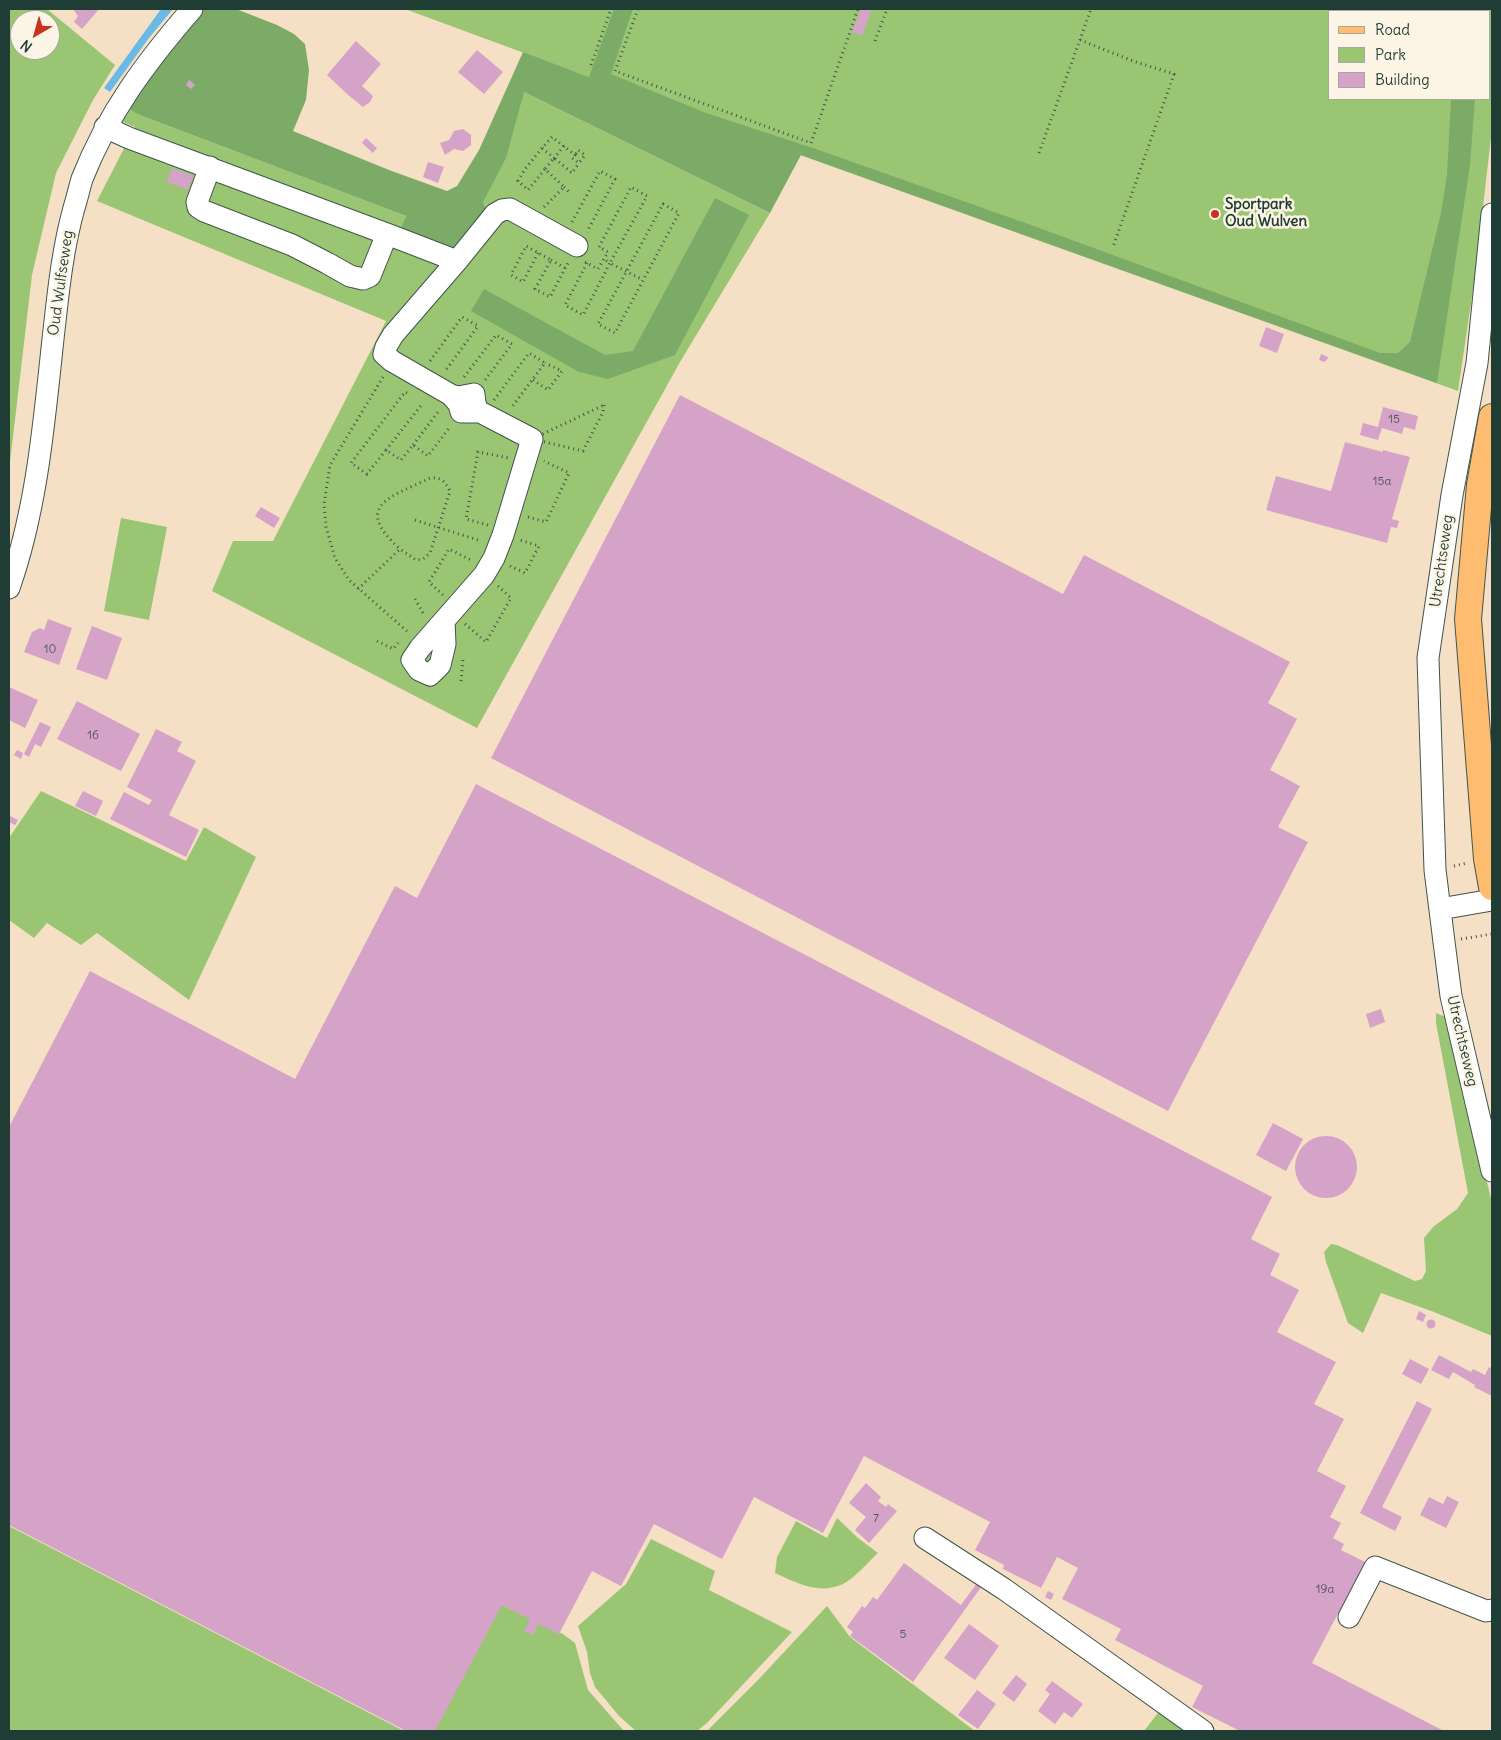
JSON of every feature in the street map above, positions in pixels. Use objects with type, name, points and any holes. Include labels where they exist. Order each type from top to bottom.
[{"type":"main road","name":"Utrechtseweg","points":[[1492,418],[1480,485],[1468,620],[1487,859],[1492,886]]},
{"type":"street","name":"Oud Wulfseweg","points":[[9,588],[18,558],[39,463],[59,283],[66,238],[82,181],[105,127],[136,78],[159,47],[192,9]]},
{"type":"street","points":[[105,127],[129,138],[456,261]]},
{"type":"street","points":[[210,167],[197,202],[198,207],[292,246],[350,276],[363,279],[370,276],[387,234]]},
{"type":"street","points":[[463,399],[392,362],[384,354],[386,346],[393,335],[495,214],[502,210],[510,209],[584,247]]},
{"type":"street","name":"Utrechtseweg","points":[[1492,214],[1477,363],[1452,495],[1428,658],[1435,870],[1451,996],[1492,1171]]},
{"type":"street","points":[[450,613],[440,665],[430,675],[419,670],[412,660],[414,634],[450,613],[498,546],[528,451],[484,414]]},
{"type":"street","points":[[1440,909],[1492,900]]},
{"type":"street","points":[[925,1538],[1004,1589],[1203,1731]]},
{"type":"street","points":[[1350,1617],[1375,1567],[1486,1611],[1492,1610]]},
{"type":"path","points":[[591,65],[611,9]]},
{"type":"path","points":[[638,9],[615,72],[811,143],[858,9]]},
{"type":"path","points":[[875,41],[887,9]]},
{"type":"path","points":[[1039,153],[1091,9]]},
{"type":"path","points":[[1080,40],[1133,61],[1174,74],[1112,247]]},
{"type":"path","points":[[564,146],[528,190],[518,181],[525,169],[552,137],[564,146],[574,154]]},
{"type":"path","points":[[542,148],[572,172],[579,163],[585,155],[578,150],[572,158],[579,163]]},
{"type":"path","points":[[545,169],[570,192]]},
{"type":"path","points":[[584,247],[571,222],[600,171],[616,179],[584,247],[565,305],[583,315],[647,196],[631,187],[599,247]]},
{"type":"path","points":[[531,220],[564,187]]},
{"type":"path","points":[[663,204],[679,213],[615,333],[598,324],[627,271],[663,204]]},
{"type":"path","points":[[538,253],[523,282],[511,275],[526,246],[565,268]]},
{"type":"path","points":[[551,260],[535,289],[550,297],[565,268],[584,247]]},
{"type":"path","points":[[603,259],[644,280]]},
{"type":"path","points":[[438,365],[430,360],[462,317],[478,326],[445,371],[463,399]]},
{"type":"path","points":[[386,450],[401,460],[438,412],[463,399],[512,344],[496,335],[463,399],[428,456],[413,445]]},
{"type":"path","points":[[438,412],[463,399],[494,401],[529,353],[562,371],[548,390],[533,380]]},
{"type":"path","points":[[377,641],[393,650],[414,634],[349,580],[335,558],[326,527],[324,504],[330,465],[392,362]]},
{"type":"path","points":[[509,411],[545,363]]},
{"type":"path","points":[[411,396],[405,392],[352,463],[367,474],[422,403]]},
{"type":"path","points":[[417,399],[438,412]]},
{"type":"path","points":[[498,546],[511,598],[486,642],[450,613],[429,582],[449,549],[498,546],[539,546],[525,573],[498,546],[466,519],[478,452],[583,451],[603,412],[604,405],[528,451]]},
{"type":"path","points":[[415,520],[498,546],[546,522],[569,473],[528,451]]},
{"type":"path","points":[[438,477],[445,481],[450,491],[430,553],[423,559],[416,560],[400,549],[391,541],[382,528],[377,518],[378,508],[384,501],[430,478],[438,477]]},
{"type":"path","points":[[358,589],[400,549]]},
{"type":"path","points":[[415,599],[423,613],[418,620]]},
{"type":"path","points":[[1435,870],[1487,859]]},
{"type":"path","points":[[1444,942],[1492,934]]},
{"type":"green space","points":[[9,9],[48,10],[10,10],[10,60],[60,60],[60,20],[115,65],[93,100],[56,173],[32,275],[9,471]]},
{"type":"green space","points":[[202,9],[236,9],[277,25],[294,34],[305,44],[309,70],[306,100],[293,131],[447,191],[457,186],[479,150],[523,52],[589,77],[614,9],[633,9],[611,74],[706,113],[813,148],[1031,225],[1380,353],[1398,353],[1410,342],[1441,213],[1447,175],[1451,100],[1475,100],[1470,165],[1437,383],[801,155],[770,213],[524,92],[506,158],[483,202],[489,218],[458,252],[399,234],[406,216],[137,114],[129,109],[134,86]]},
{"type":"green space","name":"Sportpark Oud Wulven","points":[[405,9],[1492,9],[1492,129],[1475,276],[1458,391],[800,155]]},
{"type":"green space","points":[[524,92],[770,213],[680,362],[477,728],[212,591],[233,541],[273,541],[386,321],[97,201],[135,127],[114,118],[122,105],[137,114],[406,216],[404,222],[448,240]]},
{"type":"green space","points":[[715,198],[749,215],[675,355],[608,379],[579,372],[471,311],[484,289],[605,355],[633,351]]},
{"type":"green space","points":[[121,518],[167,527],[149,620],[104,611]]},
{"type":"green space","points":[[41,791],[186,861],[204,827],[256,857],[189,1000],[97,933],[81,945],[47,923],[34,938],[9,920],[9,838]]},
{"type":"green space","points":[[1436,1013],[1448,1018],[1492,1203],[1492,1336],[1381,1293],[1363,1333],[1348,1323],[1324,1252],[1331,1244],[1337,1245],[1415,1281],[1422,1279],[1426,1271],[1424,1238],[1433,1227],[1457,1209],[1468,1193],[1436,1023]]},
{"type":"green space","points":[[837,1518],[858,1538],[878,1553],[847,1582],[834,1587],[817,1588],[775,1573],[777,1557],[796,1521],[827,1538]]},
{"type":"green space","points":[[9,1526],[404,1731],[9,1731]]},
{"type":"green space","points":[[651,1539],[715,1571],[709,1590],[792,1632],[707,1723],[697,1731],[636,1731],[619,1716],[595,1687],[590,1673],[587,1652],[578,1626],[626,1584]]},
{"type":"green space","points":[[500,1604],[563,1634],[575,1643],[588,1690],[624,1731],[434,1731]]},
{"type":"green space","points":[[827,1606],[850,1637],[975,1731],[707,1731]]},
{"type":"green space","points":[[1161,1709],[1193,1731],[1144,1731]]},
{"type":"water","points":[[161,9],[173,9],[149,38],[110,92],[104,88]]},
{"type":"building","points":[[73,9],[99,9],[82,29],[74,22],[78,16]]},
{"type":"building","points":[[861,9],[872,9],[862,36],[852,32]]},
{"type":"building","points":[[356,41],[381,64],[362,86],[373,96],[370,102],[363,107],[327,75]]},
{"type":"building","points":[[477,50],[503,72],[484,94],[458,72]]},
{"type":"building","points":[[189,80],[195,85],[191,89],[186,85]]},
{"type":"building","points":[[463,129],[471,135],[471,145],[463,151],[454,149],[445,155],[440,143],[449,140],[454,131]]},
{"type":"building","points":[[366,138],[377,148],[373,153],[362,143]]},
{"type":"building","points":[[428,162],[444,167],[438,183],[423,177]]},
{"type":"building","points":[[172,168],[193,176],[188,190],[167,182]]},
{"type":"building","points":[[1266,327],[1284,334],[1277,353],[1259,346]]},
{"type":"building","points":[[1321,354],[1328,357],[1324,362],[1319,360]]},
{"type":"building","points":[[680,395],[1063,594],[1084,555],[1290,662],[1268,703],[1297,719],[1270,770],[1300,786],[1278,827],[1308,842],[1168,1111],[491,758]]},
{"type":"building","points":[[1383,407],[1418,416],[1415,430],[1404,427],[1402,434],[1382,428],[1378,440],[1360,435],[1363,423],[1378,427]]},
{"type":"building","points":[[1345,442],[1410,457],[1392,519],[1399,521],[1397,528],[1391,527],[1387,543],[1266,510],[1276,476],[1331,491]]},
{"type":"building","points":[[261,507],[280,518],[274,528],[255,516]]},
{"type":"building","points":[[48,619],[72,628],[59,665],[24,652],[32,632],[40,628],[44,630]]},
{"type":"building","points":[[92,626],[122,638],[107,680],[76,669]]},
{"type":"building","points":[[9,687],[38,700],[25,728],[9,720]]},
{"type":"building","points":[[77,701],[140,734],[121,771],[57,739]]},
{"type":"building","points":[[40,722],[51,727],[41,747],[35,744],[29,757],[24,754]]},
{"type":"building","points":[[156,729],[182,742],[177,751],[196,761],[169,815],[199,830],[186,857],[110,819],[124,792],[149,805],[152,800],[127,787]]},
{"type":"building","points":[[17,750],[23,753],[21,759],[14,755]]},
{"type":"building","points":[[476,784],[1272,1197],[1251,1239],[1280,1254],[1270,1275],[1299,1290],[1277,1332],[1336,1362],[1314,1404],[1344,1419],[1317,1471],[1346,1486],[1330,1517],[1341,1523],[1333,1538],[1344,1544],[1341,1550],[1365,1562],[1312,1663],[1444,1731],[1240,1731],[1192,1707],[1203,1686],[1115,1640],[1121,1629],[1062,1599],[1078,1568],[1057,1557],[1041,1588],[1003,1569],[1004,1565],[975,1550],[990,1522],[864,1456],[823,1533],[754,1497],[722,1559],[654,1524],[621,1586],[592,1571],[559,1634],[538,1624],[533,1635],[524,1631],[530,1619],[502,1605],[435,1731],[406,1731],[9,1525],[9,1127],[90,971],[295,1079],[395,886],[417,898]]},
{"type":"building","points":[[83,791],[103,801],[96,816],[75,806]]},
{"type":"building","points":[[10,816],[18,820],[15,825],[9,822]]},
{"type":"building","points":[[1381,1009],[1385,1022],[1370,1028],[1366,1014]]},
{"type":"building","points":[[1273,1123],[1303,1139],[1286,1171],[1256,1155]]},
{"type":"building","points":[[1326,1136],[1338,1139],[1348,1145],[1354,1155],[1357,1167],[1354,1179],[1348,1189],[1338,1195],[1326,1198],[1314,1195],[1304,1189],[1298,1179],[1295,1167],[1298,1155],[1304,1145],[1314,1139]]},
{"type":"building","points":[[1419,1311],[1426,1315],[1423,1322],[1416,1319]]},
{"type":"building","points":[[1431,1320],[1435,1324],[1431,1328],[1427,1324]]},
{"type":"building","points":[[1439,1355],[1471,1372],[1473,1369],[1485,1375],[1489,1367],[1492,1369],[1492,1396],[1474,1387],[1475,1385],[1453,1372],[1449,1379],[1431,1370]]},
{"type":"building","points":[[1410,1359],[1429,1369],[1421,1384],[1402,1374]]},
{"type":"building","points":[[1417,1401],[1432,1409],[1382,1507],[1402,1517],[1395,1531],[1360,1513]]},
{"type":"building","points":[[866,1483],[881,1497],[878,1501],[886,1507],[888,1504],[897,1511],[869,1543],[855,1530],[866,1517],[849,1503]]},
{"type":"building","points":[[1447,1496],[1459,1502],[1446,1528],[1420,1515],[1429,1497],[1443,1504]]},
{"type":"building","points":[[904,1563],[961,1605],[980,1579],[984,1583],[913,1682],[850,1636],[853,1632],[847,1627],[862,1606],[865,1608],[873,1597],[877,1600]]},
{"type":"building","points":[[1048,1591],[1054,1594],[1051,1600],[1045,1597]]},
{"type":"building","points":[[969,1624],[999,1646],[975,1680],[944,1658]]},
{"type":"building","points":[[1016,1675],[1027,1684],[1014,1702],[1002,1693]]},
{"type":"building","points":[[1052,1681],[1083,1704],[1072,1718],[1064,1712],[1055,1724],[1038,1711],[1050,1694],[1045,1690]]},
{"type":"building","points":[[977,1690],[996,1704],[978,1729],[958,1715]]},
{"type":"place","name":"Sportpark Oud Wulven","points":[[1215,214]]}]
